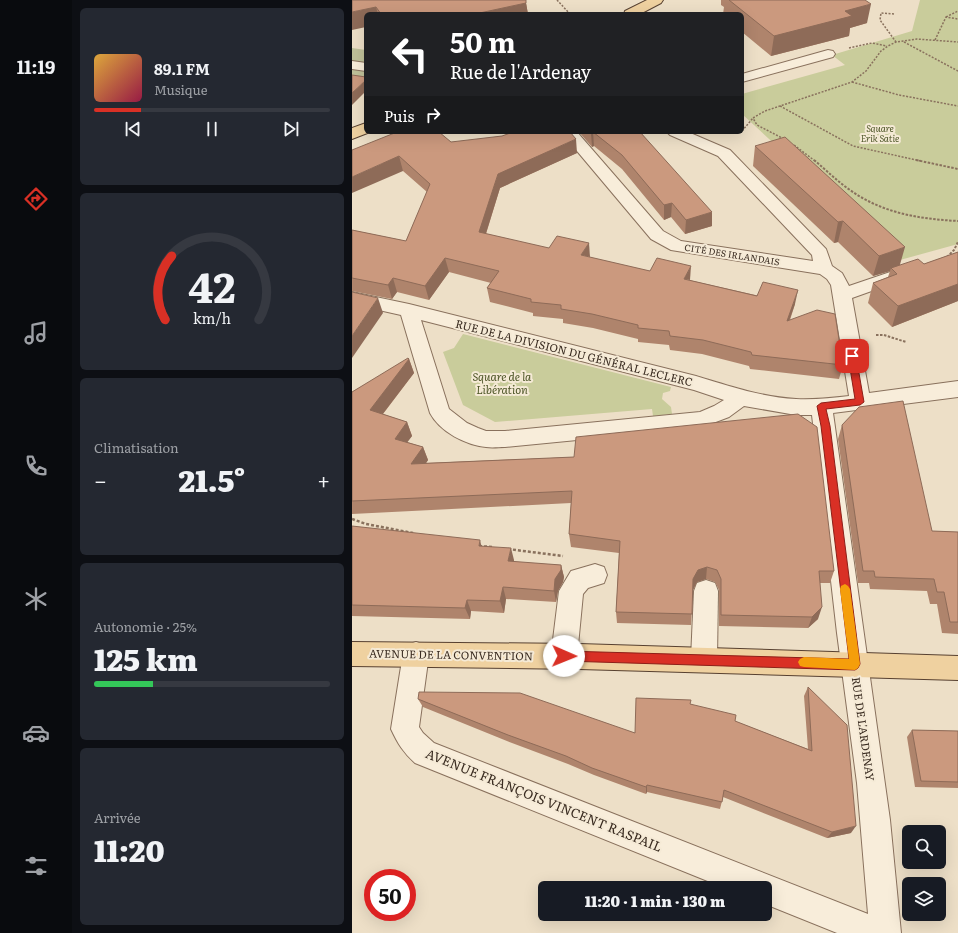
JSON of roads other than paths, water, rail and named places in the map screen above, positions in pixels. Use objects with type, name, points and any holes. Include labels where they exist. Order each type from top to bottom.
[{"type":"main road","points":[[636,12],[663,2]]},
{"type":"main road","points":[[651,12],[663,2]]},
{"type":"main road","points":[[352,134],[364,129]]},
{"type":"main road","name":"AVENUE DE LA CONVENTION","points":[[352,654],[704,659],[958,668]]},
{"type":"street","points":[[744,77],[828,54]]},
{"type":"street","points":[[352,65],[364,67]]},
{"type":"street","name":"CITÉ DES IRLANDAIS","points":[[571,134],[657,235],[677,246],[824,269]]},
{"type":"street","points":[[680,134],[724,153],[820,253],[824,269],[832,272],[837,278],[842,295],[860,402]]},
{"type":"street","points":[[842,295],[922,268]]},
{"type":"street","name":"RUE DE LA DIVISION DU GÉNÉRAL LECLERC","points":[[352,298],[409,310],[696,383],[739,397],[767,404],[796,407],[821,406],[958,389]]},
{"type":"street","points":[[409,310],[440,413],[459,429],[486,439],[513,438],[700,420],[721,414],[739,397]]},
{"type":"street","name":"RUE DE L'ARDENAY","points":[[821,406],[825,426],[862,709],[882,879],[885,933]]},
{"type":"street","points":[[564,656],[571,591],[580,579],[595,575]]},
{"type":"street","points":[[704,659],[706,591]]},
{"type":"street","name":"AVENUE FRANÇOIS VINCENT RASPAIL","points":[[416,654],[405,730],[413,743],[425,753],[746,881]]},
{"type":"street","name":"AVENUE FRANÇOIS VINCENT RASPAIL","points":[[772,891],[876,933]]},
{"type":"park label","name":"Square Erik Satie","points":[[880,134]]},
{"type":"park label","name":"Square de la Libération","points":[[502,383]]}]
